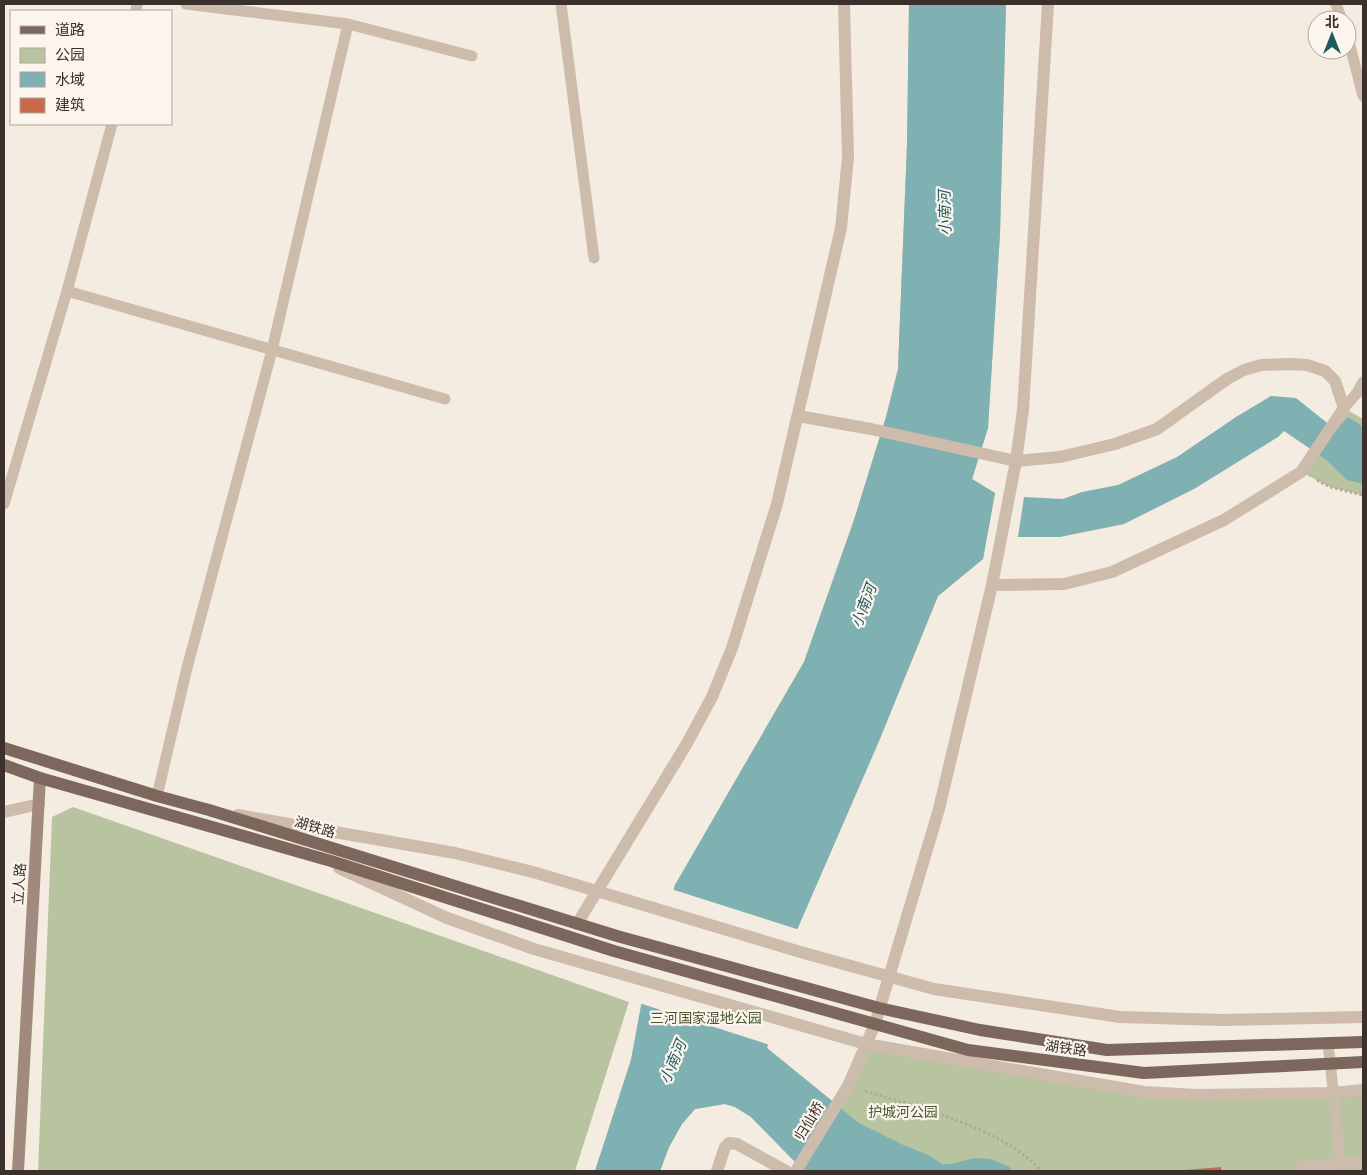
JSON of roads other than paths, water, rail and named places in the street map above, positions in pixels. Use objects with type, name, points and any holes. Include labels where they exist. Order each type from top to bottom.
[{"type":"main road","name":"湖铁路","points":[[4,748],[617,936],[879,1008],[980,1030],[1107,1050],[1363,1042]]},
{"type":"main road","name":"湖铁路","points":[[4,765],[40,778],[314,856],[614,951],[968,1050],[1144,1073],[1363,1062]]},
{"type":"street","points":[[577,924],[686,746],[715,689],[732,648],[777,504],[842,219],[848,157],[844,4]]},
{"type":"street","name":"归仙桥","points":[[796,1171],[848,1086],[875,1024],[940,809],[992,585],[1016,461],[1023,410],[1048,4]]},
{"type":"street","points":[[798,416],[871,429],[1016,461],[1060,457],[1096,449],[1158,429],[1227,379],[1244,370],[1261,365],[1298,364],[1325,371],[1335,381],[1344,408],[1301,472],[1224,520],[1112,572],[1064,584],[992,585]]},
{"type":"street","name":"立人路","points":[[18,1171],[40,778]]},
{"type":"street","points":[[4,812],[39,804]]},
{"type":"street","points":[[209,810],[455,853],[533,872],[804,953],[934,989],[1120,1017],[1222,1020],[1363,1017]]},
{"type":"street","points":[[314,856],[447,918],[534,949],[866,1044],[1144,1092],[1197,1096],[1333,1093],[1363,1090]]},
{"type":"street","points":[[717,1171],[725,1147],[729,1143],[737,1144],[786,1171]]},
{"type":"lane","points":[[186,4],[348,24],[472,56]]},
{"type":"lane","points":[[561,4],[594,258]]},
{"type":"lane","points":[[157,796],[187,668],[272,350],[348,24]]},
{"type":"lane","points":[[1354,60],[1363,96]]},
{"type":"lane","points":[[4,504],[67,291],[112,125]]},
{"type":"lane","points":[[67,291],[445,399]]},
{"type":"lane","points":[[1344,408],[1357,393],[1363,382]]},
{"type":"lane","points":[[1328,1043],[1341,1164]]},
{"type":"lane","points":[[1301,1171],[1301,1166],[1363,1162]]},
{"type":"water","name":"三河国家湿地公园","points":[[909,4],[1006,4],[1000,233],[988,428],[972,479],[995,493],[983,559],[938,596],[879,741],[793,939],[767,1048],[859,1123],[930,1156],[942,1164],[952,1164],[974,1158],[990,1159],[1010,1167],[1012,1171],[804,1171],[751,1117],[735,1107],[725,1104],[695,1109],[682,1124],[669,1147],[660,1171],[595,1171],[631,1060],[641,1006],[675,885],[804,662],[854,520],[886,417],[898,369],[907,145]]},
{"type":"water","points":[[1271,396],[1296,398],[1336,430],[1347,418],[1363,427],[1363,484],[1347,480],[1325,459],[1284,431],[1278,437],[1194,489],[1124,524],[1060,537],[1018,537],[1024,497],[1063,499],[1082,492],[1118,485],[1177,457]]},
{"type":"water label","name":"小南河","points":[[945,213]]},
{"type":"water label","name":"小南河","points":[[864,606]]},
{"type":"water label","name":"小南河","points":[[673,1062]]},
{"type":"park label","name":"护城河公园","points":[[903,1112]]}]
